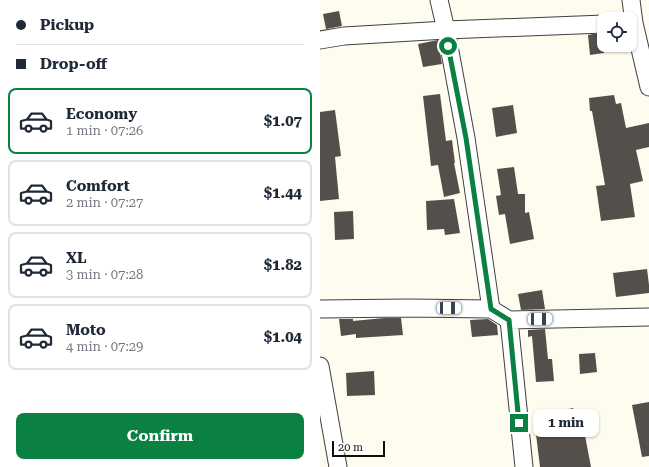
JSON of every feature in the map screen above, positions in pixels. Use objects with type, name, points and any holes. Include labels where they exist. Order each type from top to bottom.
[{"type":"street","points":[[439,0],[466,138],[491,309]]},
{"type":"street","points":[[631,0],[632,12]]},
{"type":"street","points":[[320,40],[344,36],[446,30],[597,24]]},
{"type":"street","points":[[637,42],[649,87]]},
{"type":"street","points":[[320,309],[491,309],[509,320],[649,317]]},
{"type":"street","points":[[509,320],[524,467]]},
{"type":"street","points":[[320,366],[338,467]]},
{"type":"building","points":[[339,11],[342,26],[326,29],[323,14]]},
{"type":"building","points":[[597,34],[597,52],[604,53],[590,55],[588,35]]},
{"type":"building","points":[[438,40],[442,64],[423,67],[418,44]]},
{"type":"building","points":[[440,94],[446,141],[452,140],[454,163],[460,193],[444,197],[438,165],[431,166],[423,96]]},
{"type":"building","points":[[614,95],[616,104],[621,103],[626,128],[649,123],[649,147],[636,150],[643,181],[630,184],[635,217],[601,221],[596,186],[605,185],[592,111],[590,111],[589,98]]},
{"type":"building","points":[[513,105],[517,133],[496,137],[492,108]]},
{"type":"building","points":[[335,110],[341,156],[335,157],[339,199],[320,201],[320,112]]},
{"type":"building","points":[[514,167],[518,194],[525,194],[525,213],[529,212],[534,239],[510,244],[505,214],[499,215],[496,196],[501,195],[497,169]]},
{"type":"building","points":[[454,199],[460,233],[445,235],[444,229],[427,230],[426,201]]},
{"type":"building","points":[[353,211],[354,239],[335,240],[334,212]]},
{"type":"building","points":[[647,269],[649,293],[616,297],[613,273]]},
{"type":"building","points":[[542,290],[545,309],[521,310],[518,294]]},
{"type":"building","points":[[401,318],[403,335],[356,338],[356,334],[341,336],[339,319],[353,319],[353,321]]},
{"type":"building","points":[[488,319],[497,325],[498,335],[472,337],[470,320]]},
{"type":"building","points":[[545,329],[548,359],[552,359],[554,381],[536,382],[532,336],[528,337],[528,330]]},
{"type":"building","points":[[595,353],[597,372],[580,374],[579,354]]},
{"type":"building","points":[[374,371],[375,395],[347,396],[346,373]]},
{"type":"building","points":[[649,402],[649,456],[642,457],[632,405]]},
{"type":"building","points":[[573,408],[577,426],[583,425],[591,467],[540,467],[534,418]]},
{"type":"route","points":[[448,46],[466,138],[491,309],[509,320],[519,423]]}]
